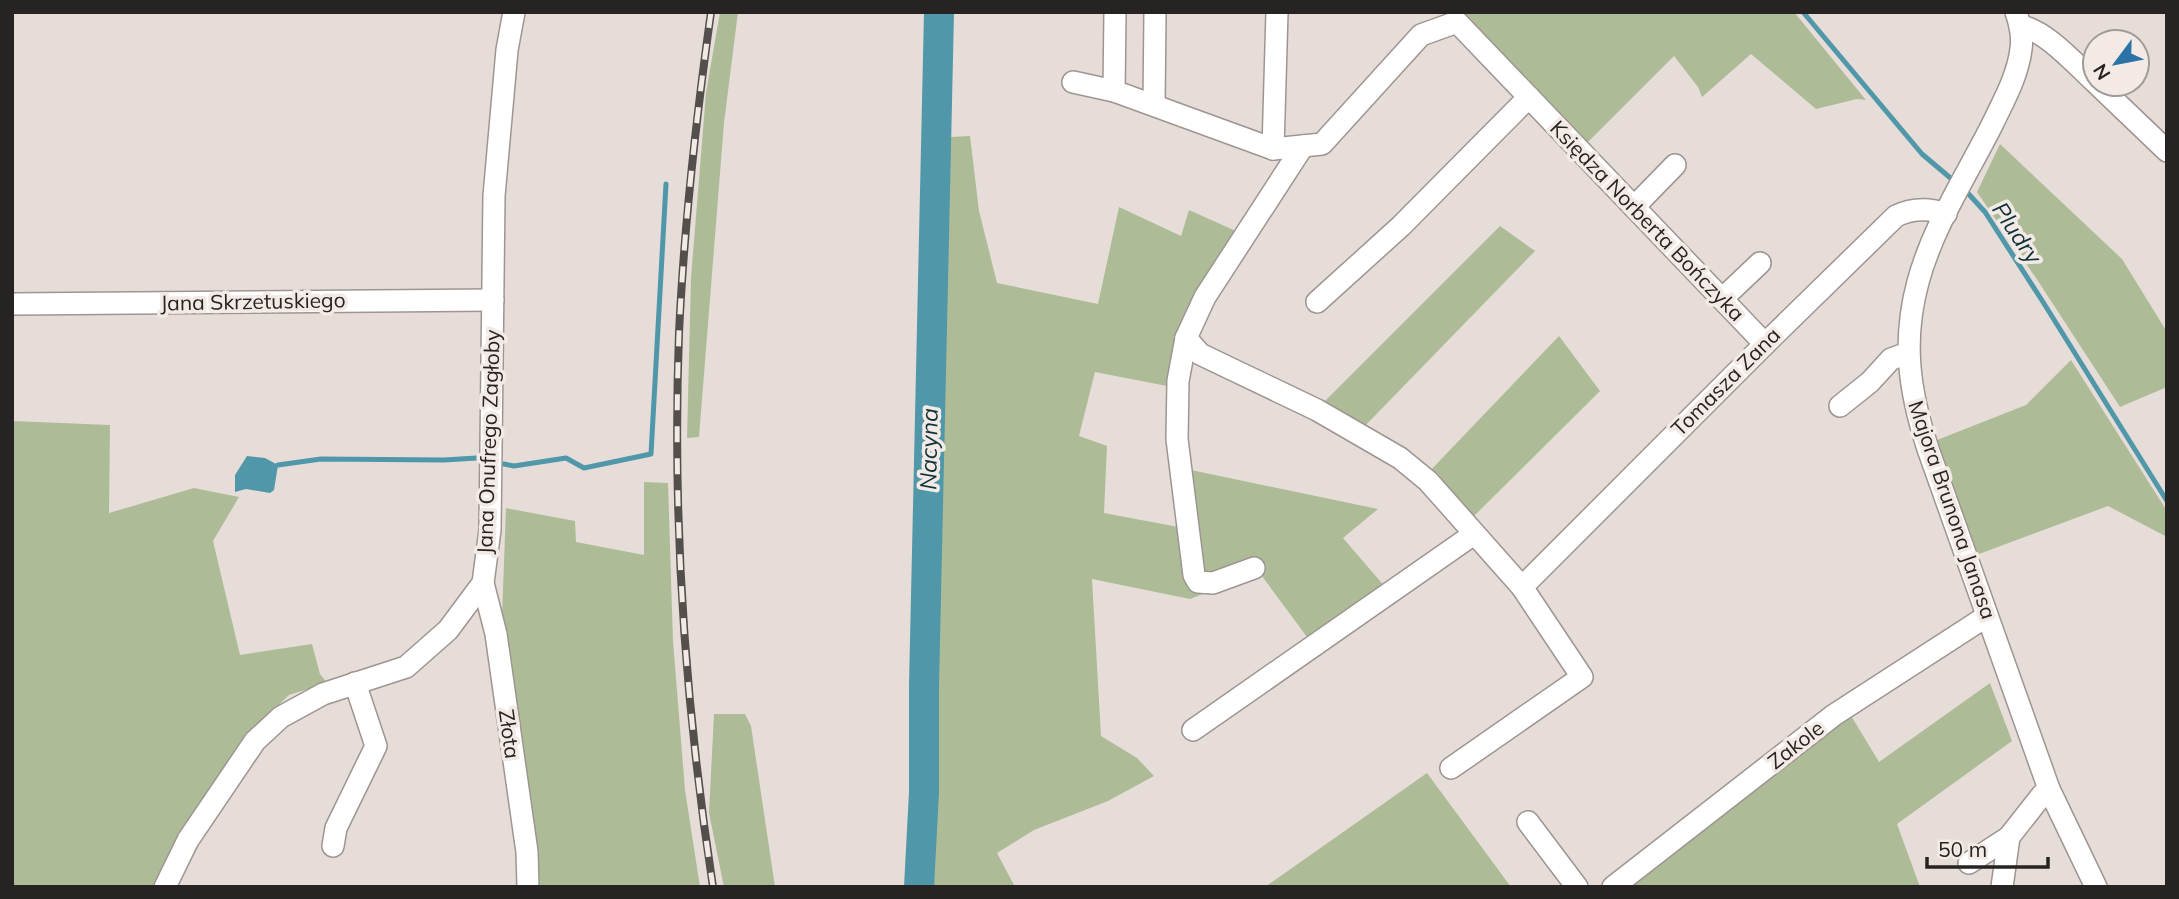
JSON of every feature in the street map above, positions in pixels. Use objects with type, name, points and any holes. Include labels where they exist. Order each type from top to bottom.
[{"type":"street","name":"Jana Onufrego Zagłoby","points":[[165,887],[188,840],[255,741],[281,717],[323,694],[406,667],[448,630],[483,583],[490,530],[494,195],[507,50],[514,12]]},
{"type":"street","points":[[1114,91],[1115,12]]},
{"type":"street","points":[[1154,105],[1155,12]]},
{"type":"street","points":[[1273,149],[1277,12]]},
{"type":"street","points":[[2018,19],[2046,38],[2081,70]]},
{"type":"street","name":"Majora Brunona Janasa","points":[[2018,19],[2021,50],[2017,66],[1999,109],[1928,252],[1918,279],[1909,324],[1910,379],[1921,428],[2049,789],[2096,887]]},
{"type":"street","name":"Księdza Norberta Bończyka","points":[[1073,82],[1114,91],[1273,149],[1322,144],[1421,35],[1457,22],[1765,344]]},
{"type":"street","points":[[1317,302],[1401,226],[1529,97]]},
{"type":"street","points":[[2112,98],[2167,150]]},
{"type":"street","points":[[1254,568],[1213,583],[1198,582],[1194,575],[1177,439],[1178,381],[1186,338],[1205,297],[1303,146]]},
{"type":"street","points":[[1634,207],[1675,165]]},
{"type":"street","name":"Tomasza Zana","points":[[1522,587],[1896,216],[1914,209],[1936,210],[1949,207]]},
{"type":"street","points":[[1722,299],[1760,262]]},
{"type":"street","name":"Jana Skrzetuskiego","points":[[12,304],[493,300]]},
{"type":"street","points":[[1186,338],[1200,354],[1317,410],[1399,458],[1428,481],[1522,587],[1582,677],[1451,768]]},
{"type":"street","points":[[1840,407],[1870,382],[1889,361],[1908,353]]},
{"type":"street","points":[[1193,730],[1474,534]]},
{"type":"street","name":"Złota","points":[[483,583],[496,634],[527,852],[528,887]]},
{"type":"street","name":"Zakole","points":[[1613,887],[1835,715],[1987,615]]},
{"type":"street","points":[[333,846],[336,828],[376,746],[355,684]]},
{"type":"street","points":[[1969,863],[2009,837],[2049,789]]},
{"type":"street","points":[[1528,822],[1577,887]]},
{"type":"street","points":[[2002,887],[2009,837]]},
{"type":"green space","points":[[720,12],[738,12],[724,123],[699,437],[687,438],[691,278],[706,93]]},
{"type":"green space","points":[[1455,12],[1794,12],[1866,100],[1857,99],[1816,109],[1751,54],[1702,97],[1698,87],[1674,56],[1586,144]]},
{"type":"green space","points":[[970,136],[979,211],[997,283],[1098,304],[1119,207],[1181,236],[1189,210],[1238,232],[1177,345],[1167,386],[1095,372],[1079,436],[1107,446],[1104,513],[1189,529],[1191,470],[1378,509],[1343,538],[1386,588],[1310,641],[1259,572],[1190,599],[1092,579],[1101,736],[1137,758],[1154,776],[1108,801],[1034,830],[997,853],[1015,887],[925,887],[950,137]]},
{"type":"green space","points":[[2000,144],[2122,259],[2167,332],[2167,387],[2120,407],[1977,192]]},
{"type":"green space","points":[[1500,226],[1535,251],[1361,430],[1321,405]]},
{"type":"green space","points":[[1559,336],[1600,391],[1471,519],[1428,473]]},
{"type":"green space","points":[[2071,360],[2167,511],[2167,537],[2108,506],[1971,557],[1932,442],[2026,405]]},
{"type":"green space","points":[[12,421],[110,425],[109,513],[194,488],[239,497],[213,541],[240,655],[312,644],[320,674],[327,683],[289,695],[243,739],[180,838],[156,887],[12,887]]},
{"type":"green space","points":[[644,482],[668,483],[673,641],[685,790],[700,887],[537,887],[502,617],[506,508],[575,521],[576,542],[644,555]]},
{"type":"green space","points":[[1990,683],[2012,741],[1897,824],[1920,887],[1625,887],[1850,714],[1879,762]]},
{"type":"green space","points":[[714,714],[745,714],[751,726],[775,887],[724,887],[709,813]]},
{"type":"green space","points":[[1427,773],[1511,887],[1265,887]]},
{"type":"water","points":[[247,456],[265,458],[278,465],[274,490],[270,493],[246,489],[235,492],[235,475]]},
{"type":"waterway","name":"Nacyna","points":[[919,887],[924,792],[939,12]]},
{"type":"waterway","name":"Pludry","points":[[1803,12],[1922,154],[1954,181]]},
{"type":"waterway","points":[[504,464],[514,466],[566,458],[584,468],[651,454],[666,184]]},
{"type":"waterway","name":"Pludry","points":[[1965,190],[1985,212],[2167,501]]},
{"type":"waterway","points":[[278,465],[321,459],[477,458]]},
{"type":"railway","points":[[711,12],[684,253],[679,333],[677,472],[688,680],[713,887]]}]
